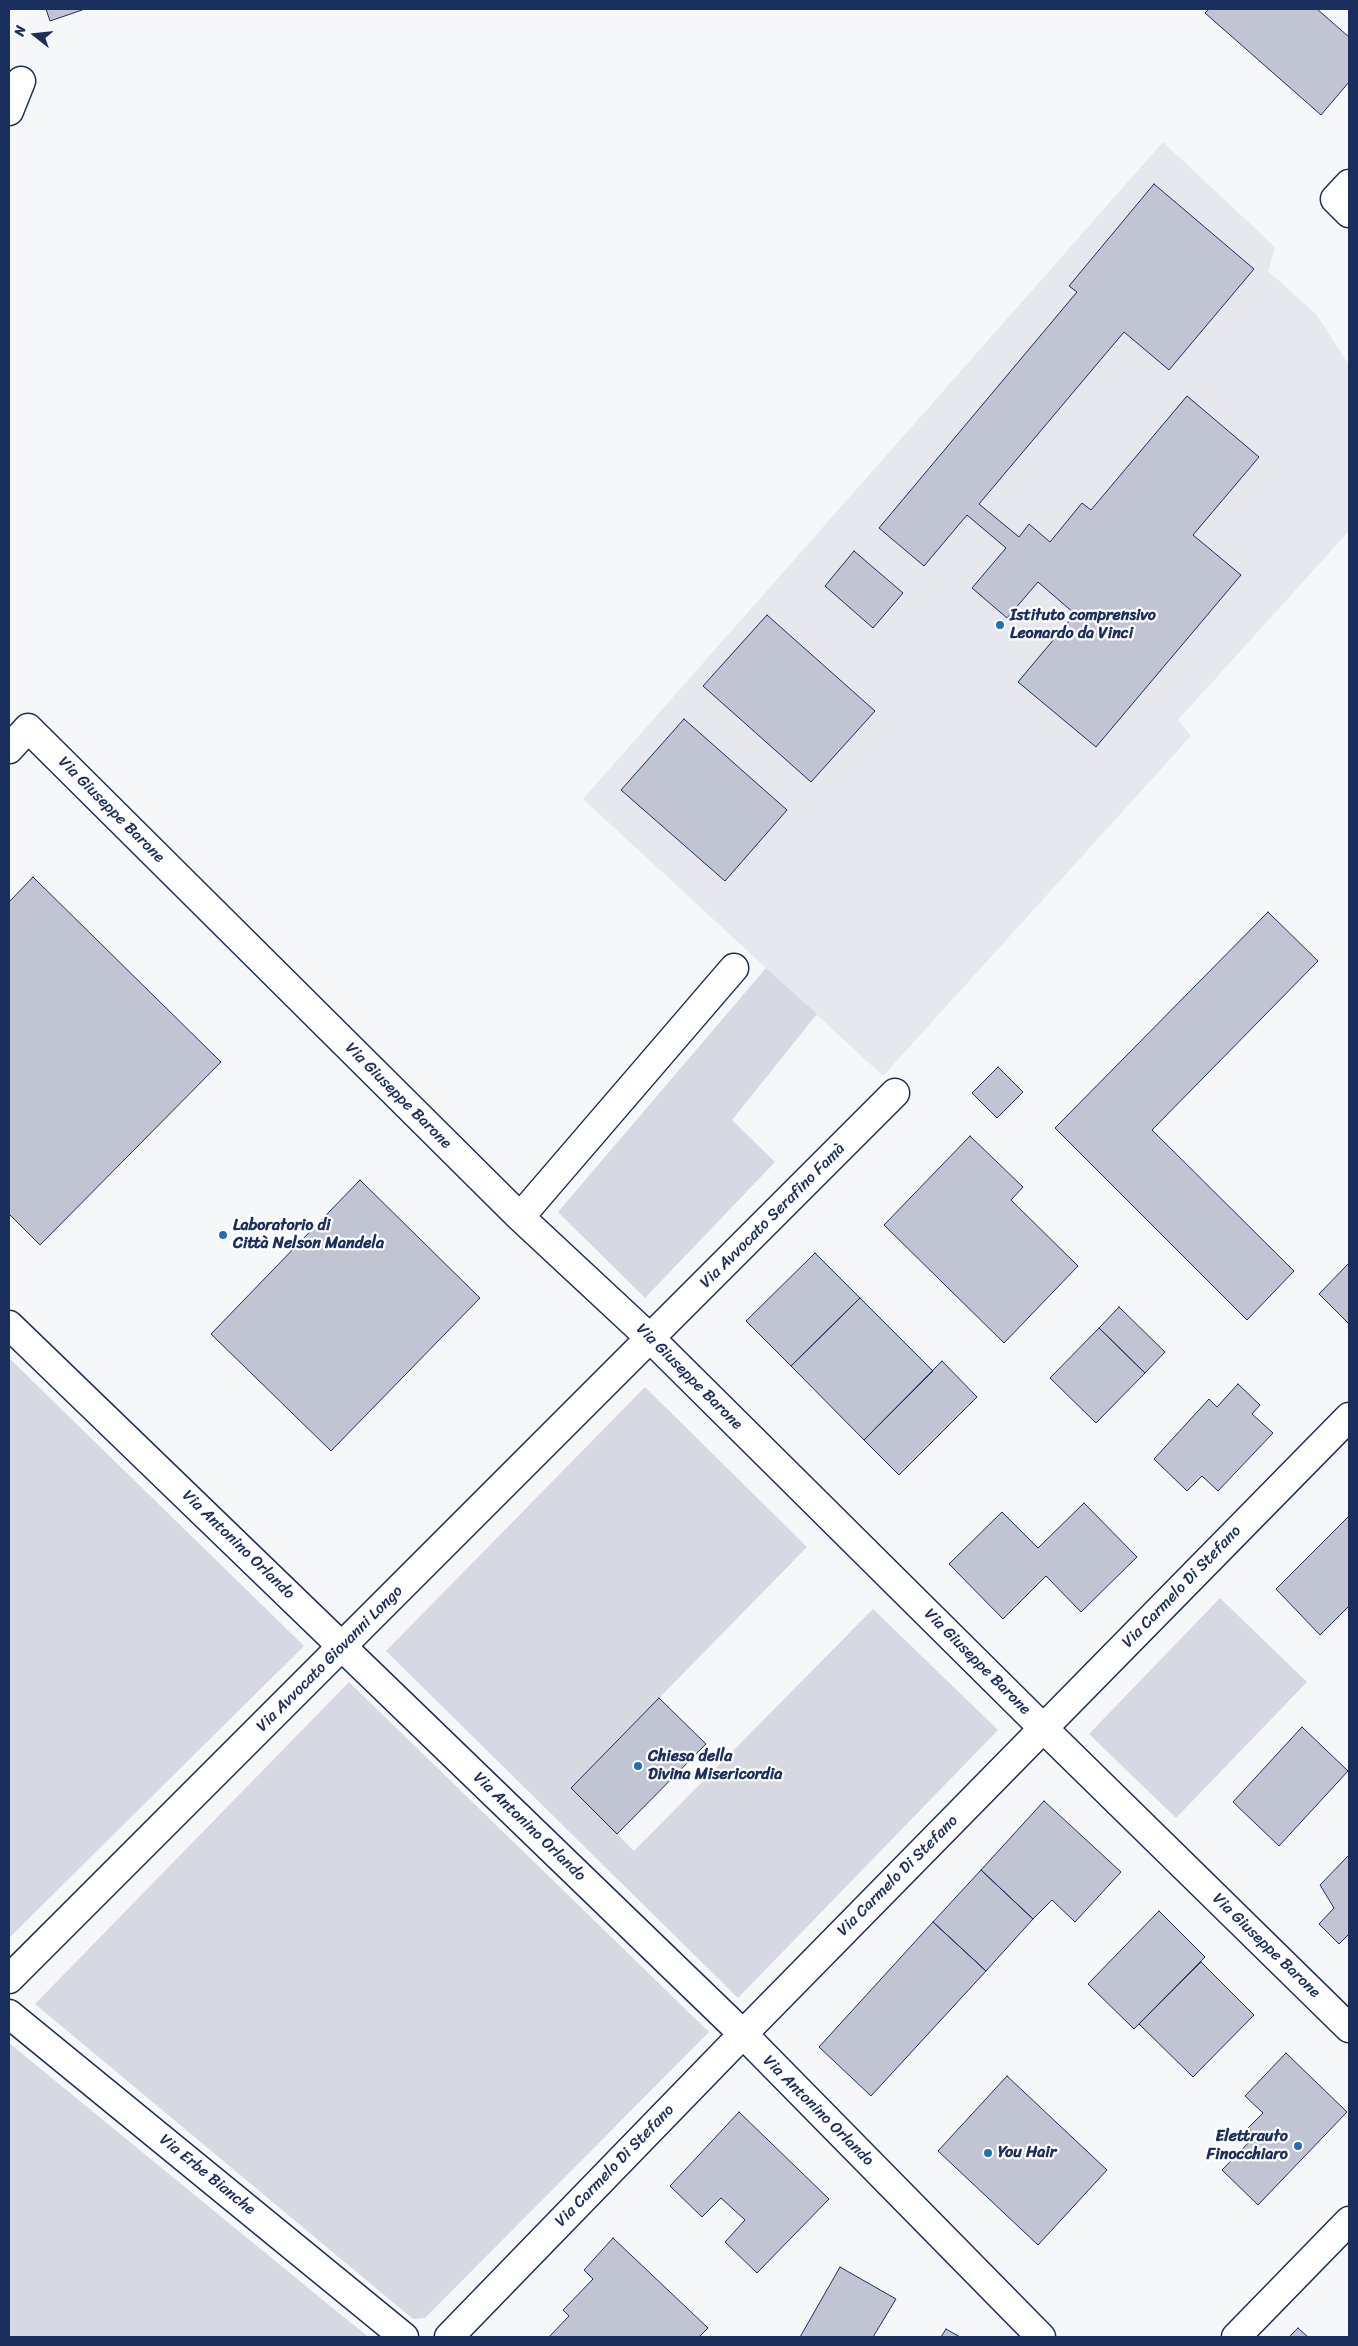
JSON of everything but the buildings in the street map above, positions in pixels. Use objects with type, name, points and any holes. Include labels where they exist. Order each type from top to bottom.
[{"type":"street","points":[[9,111],[21,82]]},
{"type":"street","name":"Via Giuseppe Barone","points":[[9,749],[28,728],[520,1217],[651,1338],[1043,1728],[1349,2028]]},
{"type":"street","points":[[520,1217],[734,968]]},
{"type":"street","name":"Via Avvocato Serafino Famà","points":[[651,1338],[895,1093]]},
{"type":"street","name":"Via Antonino Orlando","points":[[9,1325],[742,2034],[1041,2337]]},
{"type":"street","name":"Via Avvocato Giovanni Longo","points":[[9,1979],[651,1338]]},
{"type":"street","name":"Via Carmelo Di Stefano","points":[[449,2337],[742,2034],[1348,1421]]},
{"type":"street","name":"Via Erbe Bianche","points":[[9,2014],[404,2337]]},
{"type":"street","points":[[1236,2337],[1349,2221]]},
{"type":"shaded area","name":"Istituto comprensivo Leonardo da Vinci","points":[[1163,142],[1275,247],[1268,271],[1316,314],[1349,365],[1349,531],[1178,720],[1191,736],[883,1076],[583,799]]},
{"type":"shaded area","points":[[766,968],[817,1014],[732,1120],[775,1162],[645,1298],[558,1212]]},
{"type":"shaded area","points":[[9,1358],[304,1646],[9,1938]]},
{"type":"shaded area","points":[[645,1387],[807,1547],[571,1788],[634,1851],[873,1609],[998,1730],[738,1998],[386,1651]]},
{"type":"shaded area","points":[[1220,1598],[1307,1682],[1176,1818],[1089,1734]]},
{"type":"shaded area","points":[[349,1682],[709,2032],[425,2318],[413,2319],[35,2004]]},
{"type":"shaded area","points":[[9,2043],[351,2323],[369,2337],[9,2337]]},
{"type":"place","name":"Istituto comprensivo Leonardo da Vinci","points":[[1000,625]]},
{"type":"place","name":"Laboratorio di Città Nelson Mandela","points":[[223,1235]]},
{"type":"place","name":"Chiesa della Divina Misericordia","points":[[638,1766]]},
{"type":"place","name":"Elettrauto Finocchiaro","points":[[1298,2146]]},
{"type":"place","name":"You Hair","points":[[988,2153]]}]
